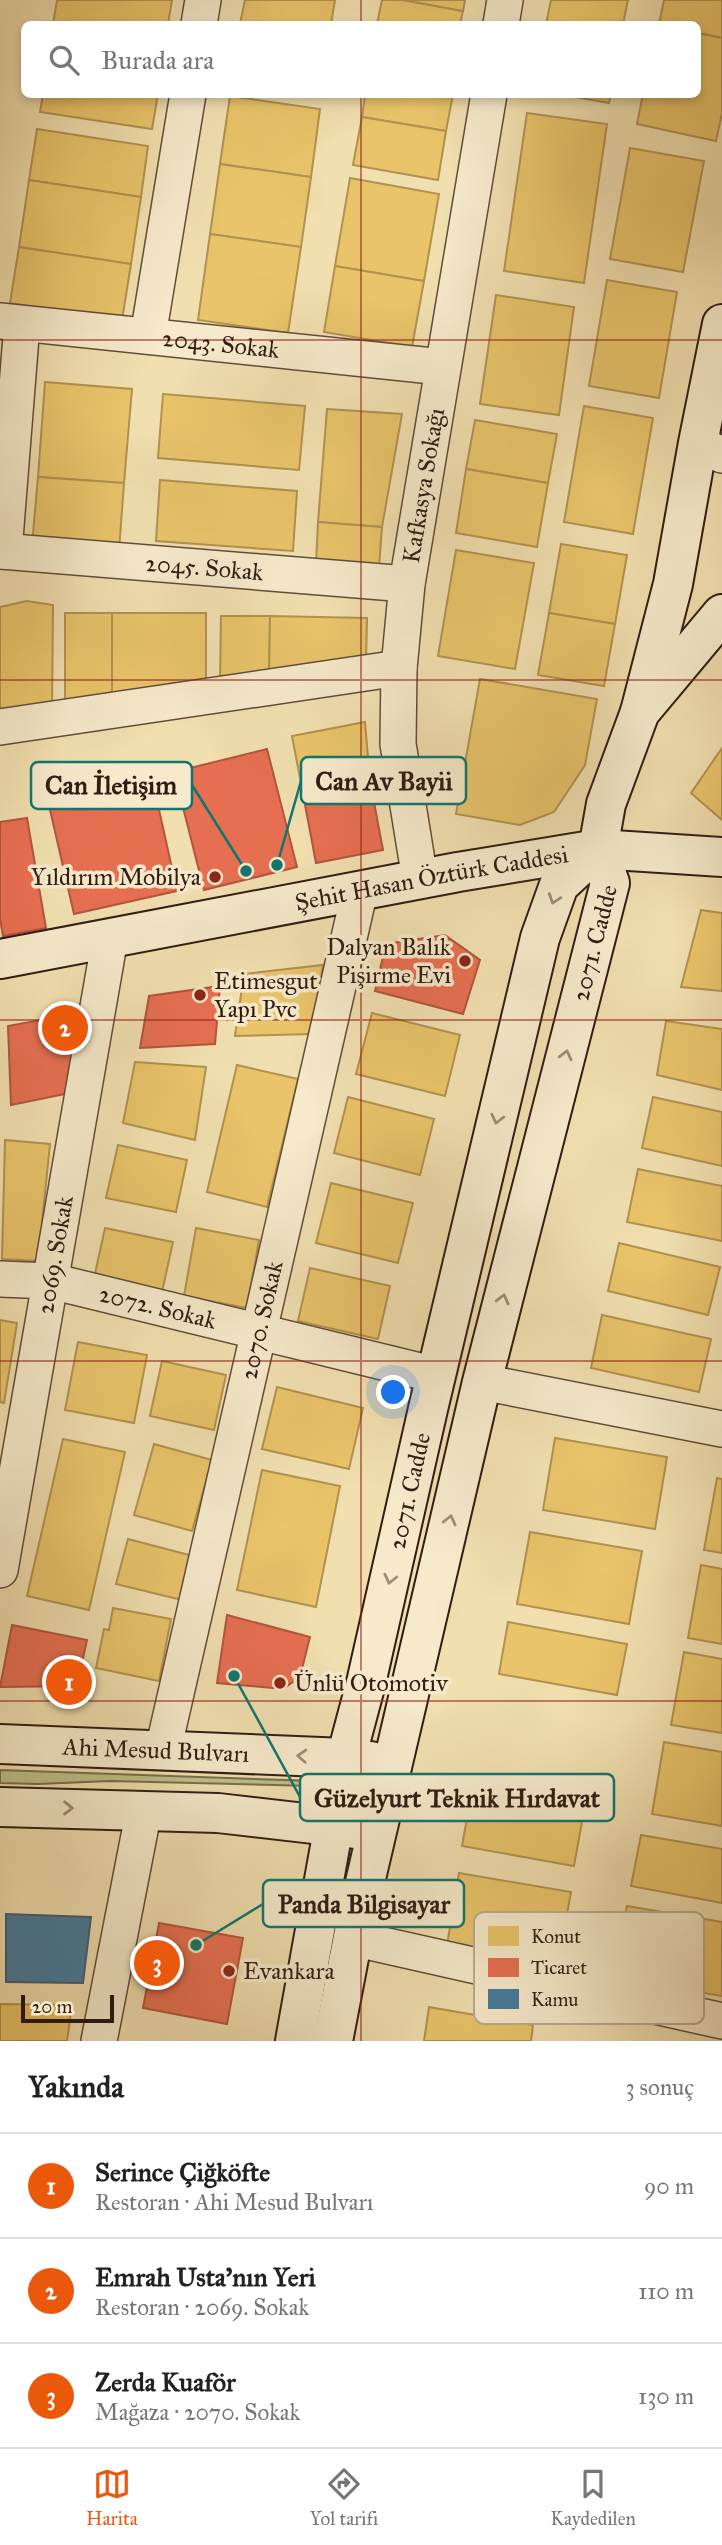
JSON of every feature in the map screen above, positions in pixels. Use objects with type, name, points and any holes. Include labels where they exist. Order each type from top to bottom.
[{"type":"street","points":[[200,21],[203,0]]},
{"type":"street","points":[[502,21],[505,0]]},
{"type":"street","points":[[148,337],[187,98]]},
{"type":"street","name":"Kafkasya Sokağı","points":[[421,879],[398,744],[399,668],[407,584],[488,98]]},
{"type":"street","points":[[2,551],[11,322]]},
{"type":"street","name":"2043. Sokak","points":[[11,322],[442,367]]},
{"type":"street","points":[[640,712],[710,449],[722,324]]},
{"type":"street","name":"2045. Sokak","points":[[2,551],[407,584]]},
{"type":"street","name":"Şehit Hasan Öztürk Caddesi","points":[[0,959],[360,890],[598,849],[606,803],[640,712],[722,614]]},
{"type":"street","points":[[0,727],[399,668]]},
{"type":"street","points":[[598,849],[722,856]]},
{"type":"street","name":"2071. Cadde","points":[[295,2041],[346,1758],[366,1683],[540,938],[559,885],[598,849],[610,883],[482,1381],[352,1938],[333,2041]]},
{"type":"street","name":"2070. Sokak","points":[[163,1750],[360,890]]},
{"type":"street","name":"2069. Sokak","points":[[0,1570],[110,938]]},
{"type":"street","name":"2072. Sokak","points":[[0,1279],[51,1281],[436,1375]]},
{"type":"street","points":[[482,1381],[722,1429]]},
{"type":"street","name":"Ahi Mesud Bulvarı","points":[[0,1744],[346,1758],[394,1764]]},
{"type":"street","points":[[0,1807],[218,1813],[334,1825],[378,1833]]},
{"type":"street","points":[[99,2041],[144,1810]]},
{"type":"street","points":[[352,1938],[474,1965]]},
{"type":"street","points":[[704,2017],[722,2021]]},
{"type":"green space","points":[[0,1770],[314,1781],[312,1786],[110,1781],[0,1783]]},
{"type":"building: Konut","points":[[57,0],[172,0],[168,21],[54,21]]},
{"type":"building: Konut","points":[[245,0],[335,0],[332,21],[241,21]]},
{"type":"building: Konut","points":[[382,0],[403,0],[463,11],[461,21],[378,21]]},
{"type":"building: Konut","points":[[403,0],[465,0],[463,11]]},
{"type":"building: Konut","points":[[551,0],[628,0],[624,21],[547,21]]},
{"type":"building: Konut","points":[[664,0],[722,0],[722,38],[701,34],[701,21],[660,21]]},
{"type":"building: Konut","points":[[701,34],[722,38],[722,113],[716,141],[637,124],[642,98],[701,98]]},
{"type":"building: Konut","points":[[42,98],[157,98],[152,129],[40,112]]},
{"type":"building: Konut","points":[[230,98],[320,109],[311,177],[220,164]]},
{"type":"building: Konut","points":[[364,98],[452,98],[446,131],[362,117]]},
{"type":"building: Konut","points":[[581,98],[610,98],[609,103]]},
{"type":"building: Konut","points":[[527,113],[607,124],[584,283],[504,271]]},
{"type":"building: Konut","points":[[362,117],[446,131],[438,180],[353,165]]},
{"type":"building: Konut","points":[[37,129],[148,146],[141,197],[29,180]]},
{"type":"building: Konut","points":[[630,148],[704,161],[683,272],[610,259]]},
{"type":"building: Konut","points":[[220,164],[311,177],[301,247],[210,234]]},
{"type":"building: Konut","points":[[350,178],[439,194],[424,281],[335,266]]},
{"type":"building: Konut","points":[[29,180],[141,197],[131,264],[19,247]]},
{"type":"building: Konut","points":[[210,234],[301,247],[288,333],[198,320]]},
{"type":"building: Konut","points":[[19,247],[131,264],[122,320],[10,303]]},
{"type":"building: Konut","points":[[335,266],[424,281],[412,347],[324,332]]},
{"type":"building: Konut","points":[[607,280],[677,292],[659,398],[589,386]]},
{"type":"building: Konut","points":[[496,295],[574,307],[559,415],[480,404]]},
{"type":"building: Konut","points":[[45,382],[132,389],[124,483],[38,477]]},
{"type":"building: Konut","points":[[163,394],[305,406],[299,470],[158,458]]},
{"type":"building: Konut","points":[[584,406],[653,418],[633,534],[564,522]]},
{"type":"building: Konut","points":[[327,409],[402,414],[382,527],[318,522]]},
{"type":"building: Konut","points":[[475,420],[557,434],[548,483],[466,469]]},
{"type":"building: Konut","points":[[466,469],[548,483],[537,547],[456,533]]},
{"type":"building: Konut","points":[[38,477],[124,483],[119,551],[32,545]]},
{"type":"building: Konut","points":[[160,480],[297,491],[293,551],[156,541]]},
{"type":"building: Konut","points":[[318,522],[382,527],[379,567],[316,563]]},
{"type":"building: Konut","points":[[561,544],[627,555],[615,624],[549,613]]},
{"type":"building: Konut","points":[[456,550],[534,563],[515,669],[438,656]]},
{"type":"building: Konut","points":[[27,601],[53,605],[52,713],[0,717],[0,607]]},
{"type":"building: Konut","points":[[65,613],[112,613],[112,702],[65,702]]},
{"type":"building: Konut","points":[[112,613],[206,613],[206,691],[112,702]]},
{"type":"building: Konut","points":[[549,613],[615,624],[604,686],[538,675]]},
{"type":"building: Konut","points":[[221,616],[270,616],[269,682],[220,682]]},
{"type":"building: Konut","points":[[270,616],[367,618],[366,662],[269,676]]},
{"type":"building: Konut","points":[[480,679],[597,699],[585,765],[554,812],[520,825],[456,814]]},
{"type":"building: Konut","points":[[365,722],[370,781],[303,794],[292,736]]},
{"type":"building: Konut","points":[[722,748],[722,820],[691,793]]},
{"type":"building: Konut","points":[[701,910],[722,913],[722,991],[681,987]]},
{"type":"building: Konut","points":[[323,965],[313,1034],[235,1036],[244,974]]},
{"type":"building: Konut","points":[[372,1013],[460,1035],[445,1096],[356,1074]]},
{"type":"building: Konut","points":[[666,1021],[722,1029],[722,1090],[657,1075]]},
{"type":"building: Konut","points":[[135,1062],[206,1067],[195,1140],[123,1123]]},
{"type":"building: Konut","points":[[237,1065],[298,1079],[267,1207],[207,1192]]},
{"type":"building: Konut","points":[[348,1097],[434,1119],[420,1175],[334,1153]]},
{"type":"building: Konut","points":[[653,1097],[722,1112],[722,1166],[642,1148]]},
{"type":"building: Konut","points":[[5,1140],[50,1144],[38,1261],[2,1259]]},
{"type":"building: Konut","points":[[118,1145],[187,1160],[176,1212],[106,1198]]},
{"type":"building: Konut","points":[[638,1169],[722,1186],[722,1241],[627,1222]]},
{"type":"building: Konut","points":[[331,1183],[413,1203],[398,1263],[316,1243]]},
{"type":"building: Konut","points":[[105,1228],[173,1242],[162,1292],[94,1278]]},
{"type":"building: Konut","points":[[196,1228],[259,1240],[247,1308],[184,1296]]},
{"type":"building: Konut","points":[[619,1243],[720,1267],[708,1315],[608,1291]]},
{"type":"building: Konut","points":[[310,1268],[390,1286],[378,1339],[298,1321]]},
{"type":"building: Konut","points":[[602,1315],[711,1339],[699,1392],[591,1368]]},
{"type":"building: Konut","points":[[0,1320],[17,1323],[4,1403],[0,1402]]},
{"type":"building: Konut","points":[[78,1342],[147,1355],[134,1423],[65,1410]]},
{"type":"building: Konut","points":[[162,1361],[226,1375],[214,1430],[150,1416]]},
{"type":"building: Konut","points":[[277,1387],[363,1408],[349,1469],[262,1449]]},
{"type":"building: Konut","points":[[555,1438],[667,1457],[655,1529],[543,1510]]},
{"type":"building: Konut","points":[[63,1439],[125,1452],[89,1610],[27,1596]]},
{"type":"building: Konut","points":[[154,1444],[212,1460],[192,1531],[134,1515]]},
{"type":"building: Konut","points":[[262,1470],[340,1486],[316,1607],[237,1590]]},
{"type":"building: Konut","points":[[717,1478],[722,1479],[722,1553],[704,1550]]},
{"type":"building: Konut","points":[[530,1532],[642,1551],[629,1624],[517,1604]]},
{"type":"building: Konut","points":[[128,1539],[193,1556],[182,1600],[116,1584]]},
{"type":"building: Konut","points":[[701,1565],[722,1569],[722,1644],[688,1638]]},
{"type":"building: Konut","points":[[113,1608],[171,1619],[159,1681],[96,1668],[104,1629],[109,1630]]},
{"type":"building: Konut","points":[[508,1622],[627,1644],[617,1695],[499,1674]]},
{"type":"building: Konut","points":[[684,1652],[722,1659],[722,1733],[671,1725]]},
{"type":"building: Konut","points":[[664,1742],[722,1752],[722,1826],[652,1814]]},
{"type":"building: Konut","points":[[475,1774],[587,1794],[574,1866],[462,1846]]},
{"type":"building: Konut","points":[[641,1835],[722,1849],[722,1903],[631,1886]]},
{"type":"building: Konut","points":[[459,1873],[571,1892],[567,1912],[474,1912],[474,1950],[447,1945]]},
{"type":"building: Konut","points":[[627,1906],[663,1912],[626,1912]]},
{"type":"building: Konut","points":[[704,1919],[722,1922],[722,1996],[704,1993]]},
{"type":"building: Konut","points":[[0,2004],[72,2005],[67,2041],[0,2041]]},
{"type":"building: Konut","points":[[429,2007],[474,2015],[474,2024],[533,2025],[531,2041],[424,2041]]},
{"type":"building: Ticaret","points":[[267,749],[297,867],[204,890],[174,772]]},
{"type":"building: Ticaret","points":[[152,778],[177,891],[74,914],[48,801]]},
{"type":"building: Ticaret","points":[[370,781],[383,850],[316,863],[303,794]]},
{"type":"building: Ticaret","points":[[27,818],[46,928],[3,936],[0,919],[0,822]]},
{"type":"building: Ticaret","points":[[445,935],[480,960],[463,1014],[375,991],[386,944]]},
{"type":"building: Ticaret","points":[[220,986],[215,1044],[140,1048],[149,996]]},
{"type":"building: Ticaret","points":[[74,1014],[70,1093],[11,1105],[8,1026]]},
{"type":"building: Ticaret","points":[[227,1615],[310,1637],[300,1677],[283,1689],[217,1683]]},
{"type":"building: Ticaret","points":[[12,1625],[87,1640],[77,1686],[0,1687]]},
{"type":"building: Ticaret","points":[[159,1923],[243,1938],[227,2024],[143,2008]]},
{"type":"building: Kamu","points":[[6,1914],[91,1917],[83,1983],[6,1982]]},
{"type":"place","name":"Can Av Bayii","points":[[277,865]]},
{"type":"place","name":"Can İletişim","points":[[246,871]]},
{"type":"place","name":"Yıldırım Mobilya","points":[[215,877]]},
{"type":"place","name":"Dalyan Balık Pişirme Evi","points":[[465,961]]},
{"type":"place","name":"Etimesgut Yapı Pvc","points":[[200,995]]},
{"type":"place","name":"Emrah Usta'nın Yeri","points":[[65,1028]]},
{"type":"place","name":"Güzelyurt Teknik Hırdavat","points":[[234,1676]]},
{"type":"place","name":"Serince Çiğköfte","points":[[69,1682]]},
{"type":"place","name":"Ünlü Otomotiv","points":[[280,1683]]},
{"type":"place","name":"Panda Bilgisayar","points":[[196,1945]]},
{"type":"place","name":"Zerda Kuaför","points":[[157,1963]]},
{"type":"place","name":"Evankara","points":[[229,1971]]}]
